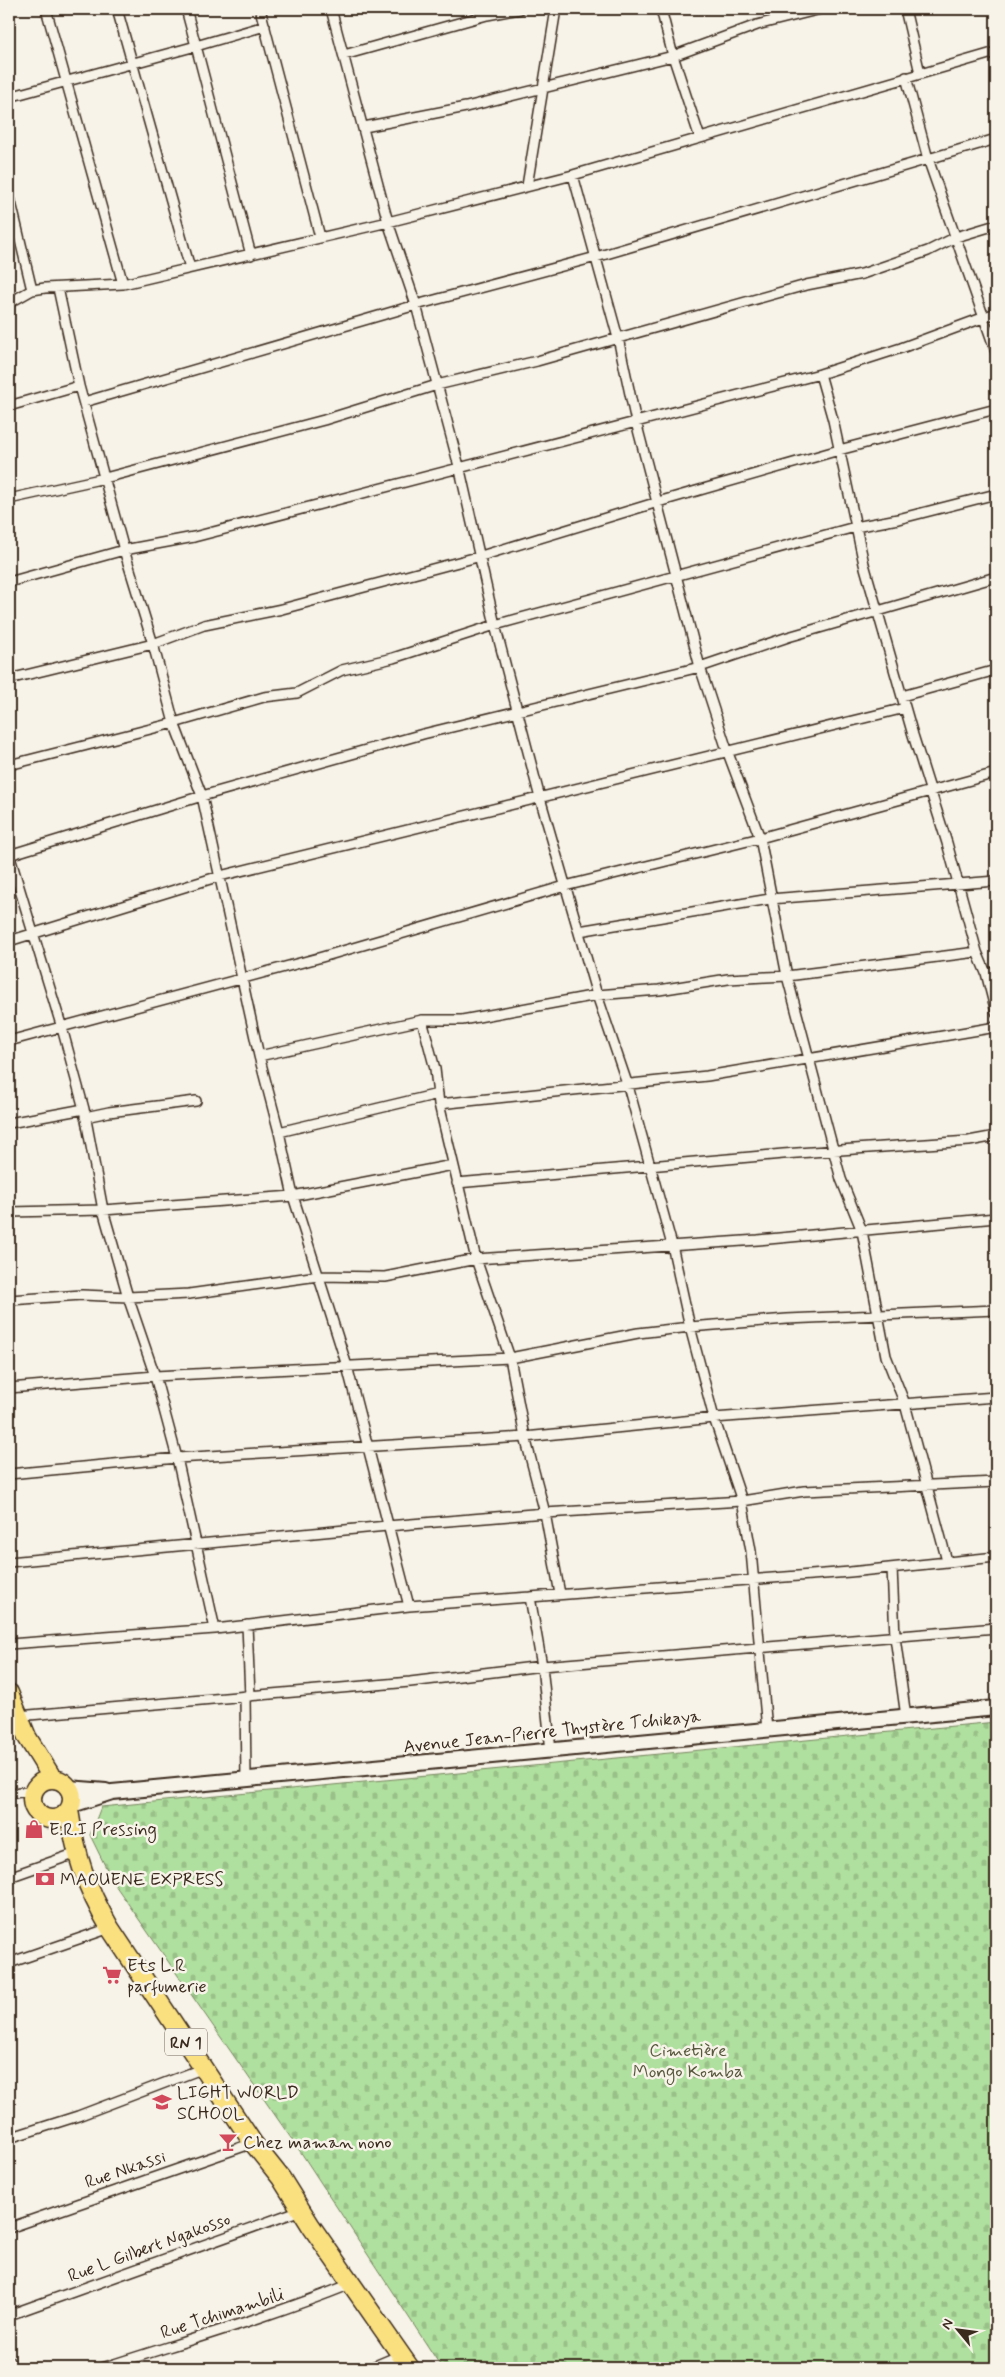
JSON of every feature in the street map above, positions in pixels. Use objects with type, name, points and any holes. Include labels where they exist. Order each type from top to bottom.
[{"type":"highway","points":[[12,1705],[27,1737],[53,1779]]},
{"type":"highway","points":[[27,1737],[35,1790],[33,1804],[43,1818],[58,1819],[70,1801],[64,1783],[53,1779],[43,1781],[35,1790]]},
{"type":"highway","name":"RN 1","points":[[70,1801],[76,1852],[92,1897],[110,1928],[253,2143],[281,2178],[300,2210],[406,2362]]},
{"type":"highway","name":"RN 1","points":[[43,1818],[76,1852]]},
{"type":"street","points":[[46,9],[123,284]]},
{"type":"street","points":[[117,9],[190,268]]},
{"type":"street","points":[[186,9],[251,255]]},
{"type":"street","points":[[260,9],[320,237]]},
{"type":"street","points":[[331,9],[388,222],[416,305],[460,470],[481,556],[495,625],[519,711],[540,798],[597,995],[628,1086],[672,1245],[690,1327],[714,1418],[742,1502],[751,1551],[767,1730]]},
{"type":"street","points":[[344,55],[486,12],[520,9]]},
{"type":"street","points":[[527,186],[556,9]]},
{"type":"street","points":[[661,9],[700,138]]},
{"type":"street","points":[[364,127],[466,107],[674,56],[757,25],[820,9]]},
{"type":"street","points":[[905,9],[920,73]]},
{"type":"street","points":[[9,97],[132,65],[266,26]]},
{"type":"street","points":[[9,303],[32,290],[123,284],[388,222],[573,175],[996,52]]},
{"type":"street","points":[[906,78],[928,159],[968,267],[996,352]]},
{"type":"street","points":[[84,402],[416,305],[596,257],[996,139]]},
{"type":"street","points":[[573,175],[618,338],[636,422],[700,666],[728,753],[760,838],[770,899],[787,976],[811,1060],[841,1179],[862,1231],[886,1356],[905,1404],[947,1561]]},
{"type":"street","points":[[9,194],[32,290]]},
{"type":"street","points":[[9,499],[104,478],[324,420],[437,385],[618,338],[806,285],[862,274],[920,254],[956,238],[996,225]]},
{"type":"street","points":[[58,288],[79,386],[124,550],[153,644],[174,723],[202,796],[259,1056],[293,1196],[347,1366],[409,1606]]},
{"type":"street","points":[[9,582],[124,550],[194,537],[460,470],[820,374],[996,313]]},
{"type":"street","points":[[820,374],[878,611],[905,708],[932,790],[976,952],[986,973],[996,1012]]},
{"type":"street","points":[[9,406],[79,386]]},
{"type":"street","points":[[9,679],[153,644],[204,625],[282,609],[481,556],[658,502],[839,450],[996,409]]},
{"type":"street","points":[[9,765],[174,723],[264,697],[297,693],[342,670],[393,658],[495,625],[678,577],[856,527],[898,519],[996,494]]},
{"type":"street","points":[[215,1629],[177,1458],[155,1376],[128,1297],[103,1210],[84,1113],[62,1028],[9,855],[202,796],[423,734],[700,666],[788,637],[996,577]]},
{"type":"street","points":[[902,696],[996,670]]},
{"type":"street","points":[[9,941],[220,876],[728,753],[905,708]]},
{"type":"street","points":[[9,1041],[331,954],[565,886],[760,838],[996,773]]},
{"type":"street","points":[[579,932],[770,899],[996,881]]},
{"type":"street","points":[[259,1056],[422,1020],[472,1018],[597,995],[659,990],[728,979],[787,976],[976,952]]},
{"type":"street","points":[[986,973],[996,972]]},
{"type":"street","points":[[422,1020],[435,1068],[439,1104],[476,1260],[510,1358],[525,1437],[545,1513],[560,1594]]},
{"type":"street","points":[[439,1104],[628,1086],[707,1076],[811,1060],[996,1027]]},
{"type":"street","points":[[279,1132],[438,1094]]},
{"type":"street","points":[[9,1123],[196,1101]]},
{"type":"street","points":[[457,1183],[783,1154],[834,1152],[969,1141],[996,1136]]},
{"type":"street","points":[[9,1212],[103,1210],[293,1196],[453,1165]]},
{"type":"street","points":[[9,1300],[82,1295],[128,1297],[188,1294],[318,1276],[385,1276],[476,1260],[862,1231],[996,1218]]},
{"type":"street","points":[[9,1388],[155,1376],[510,1358],[638,1333],[690,1327],[787,1319],[878,1317],[996,1310]]},
{"type":"street","points":[[9,1474],[177,1458],[367,1445],[525,1437],[714,1418],[996,1397]]},
{"type":"street","points":[[9,1562],[545,1513],[742,1502],[804,1491],[996,1482]]},
{"type":"street","points":[[9,1644],[215,1629],[409,1606],[754,1580],[996,1557]]},
{"type":"street","points":[[892,1568],[895,1638],[906,1718]]},
{"type":"street","points":[[530,1597],[542,1666],[551,1750]]},
{"type":"street","points":[[246,1780],[247,1626]]},
{"type":"street","points":[[12,1705],[248,1696],[410,1682],[542,1666],[895,1638],[996,1628]]},
{"type":"street","name":"Avenue Jean-Pierre Thystère Tchikaya","points":[[70,1801],[112,1792],[996,1708]]},
{"type":"street","points":[[9,1794],[35,1790]]},
{"type":"street","points":[[9,1877],[76,1852]]},
{"type":"street","points":[[9,1963],[110,1928]]},
{"type":"street","points":[[9,2138],[78,2116],[204,2068]]},
{"type":"street","name":"Rue Nkassi","points":[[9,2228],[253,2143]]},
{"type":"street","name":"Rue L Gilbert Ngakosso","points":[[9,2314],[300,2210]]},
{"type":"street","name":"Rue Tchimambili","points":[[102,2368],[268,2315],[351,2284]]},
{"type":"street","points":[[9,2361],[11,2368]]},
{"type":"street","points":[[370,2368],[406,2362]]},
{"type":"green space","name":"Cimetière Mongo Komba","points":[[996,1722],[996,2368],[442,2368],[302,2154],[113,1882],[90,1835],[101,1807]]},
{"type":"place","name":"E.R.I Pressing","points":[[34,1829]]},
{"type":"place","name":"MAOUENE EXPRESS","points":[[45,1879]]},
{"type":"place","name":"Ets L.R parfumerie","points":[[112,1975]]},
{"type":"place","name":"LIGHT WORLD SCHOOL","points":[[162,2102]]},
{"type":"place","name":"Chez maman nono","points":[[228,2142]]}]
